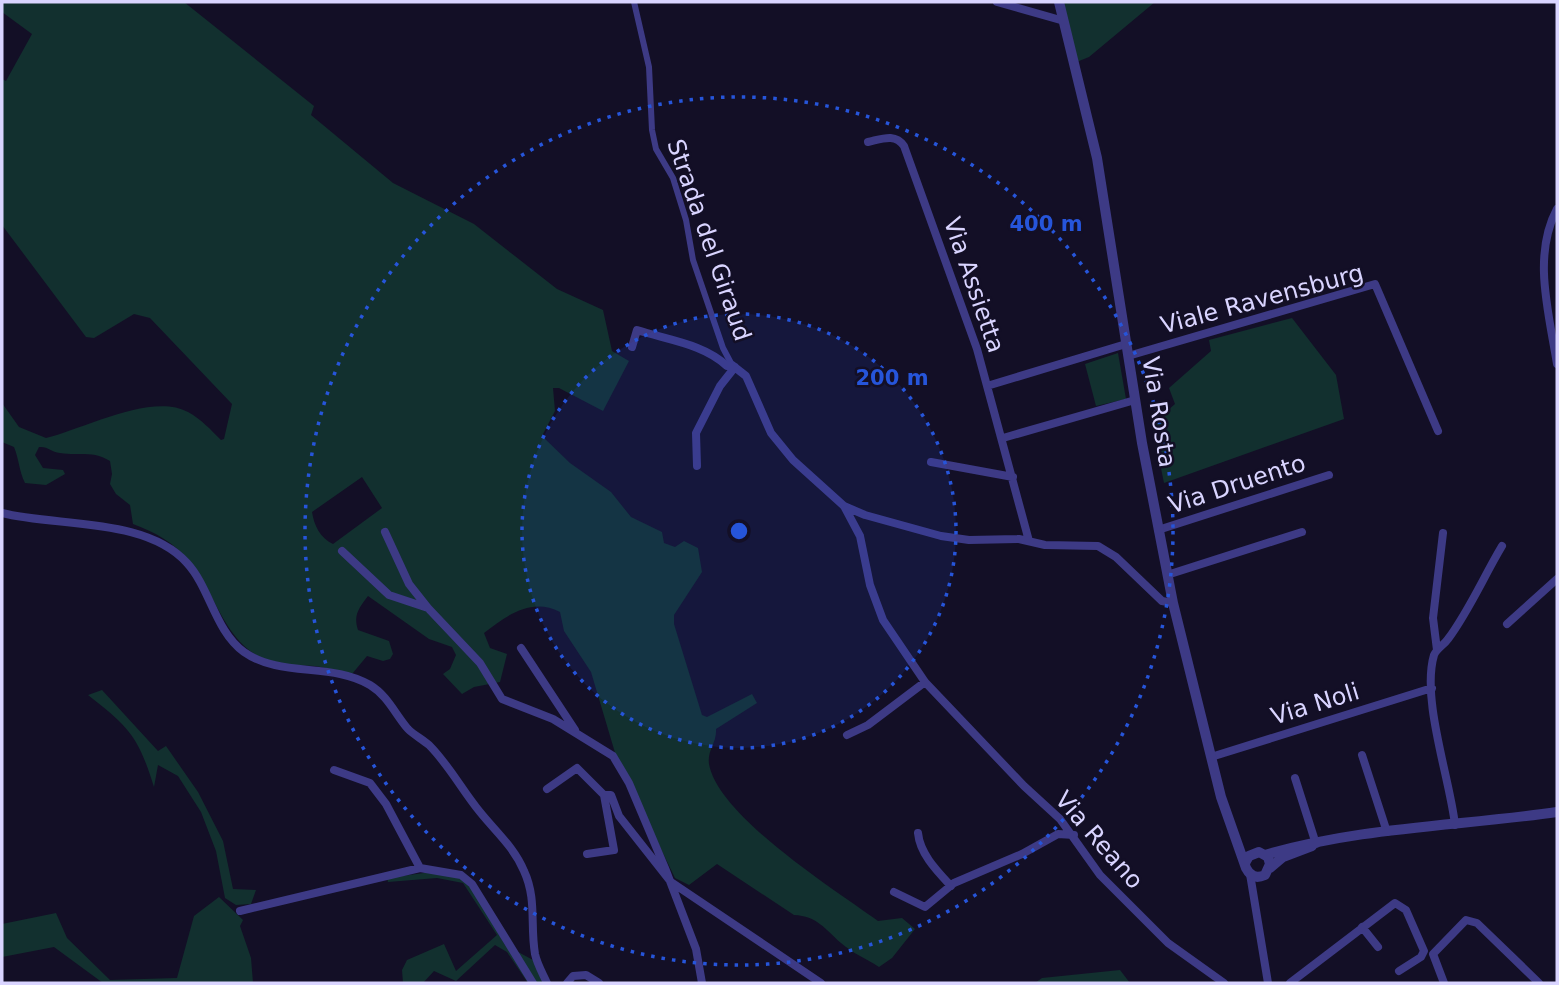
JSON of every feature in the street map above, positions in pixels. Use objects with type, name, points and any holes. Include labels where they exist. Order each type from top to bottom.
[{"type":"street","name":"Strada del Giraud","points":[[634,2],[649,67],[652,130],[656,149],[673,178],[686,220],[693,260],[723,348],[734,366]]},
{"type":"street","points":[[997,2],[1064,21]]},
{"type":"street","name":"Via Rosta","points":[[1059,2],[1093,135],[1157,530],[1211,757],[1231,827],[1245,863]]},
{"type":"street","name":"Via Assietta","points":[[868,142],[893,137],[900,140],[904,146],[988,386],[1029,541]]},
{"type":"street","points":[[1557,209],[1543,248],[1545,284],[1557,364]]},
{"type":"street","name":"Viale Ravensburg","points":[[1128,356],[1375,284],[1438,431]]},
{"type":"street","name":"Via Reano","points":[[632,347],[637,330],[697,347],[717,357],[727,366],[734,366],[746,376],[771,433],[793,460],[845,506],[860,536],[870,585],[883,620],[925,682],[1074,835],[1100,875],[1168,943],[1224,983]]},
{"type":"street","points":[[988,386],[1126,344]]},
{"type":"street","points":[[697,466],[696,433],[720,386],[734,366]]},
{"type":"street","points":[[1003,438],[1135,400]]},
{"type":"street","points":[[931,461],[1013,477]]},
{"type":"street","name":"Via Druento","points":[[1157,530],[1329,475]]},
{"type":"street","points":[[845,506],[865,516],[941,536],[1029,541],[1045,545],[1091,545],[1105,549],[1162,601],[1173,603]]},
{"type":"street","points":[[2,513],[26,519],[105,527],[148,539],[173,551],[188,564],[220,622],[242,650],[269,666],[317,670],[368,684],[380,692],[409,730],[445,763],[481,813],[508,841],[524,871],[533,897],[535,956],[547,983]]},
{"type":"street","points":[[385,532],[409,584],[480,663],[502,699],[553,719],[612,756],[629,783],[671,882],[696,949],[702,983]]},
{"type":"street","points":[[1167,575],[1302,533]]},
{"type":"street","points":[[1443,533],[1433,618],[1437,650],[1432,688],[1436,729],[1447,772],[1455,825]]},
{"type":"street","points":[[1437,650],[1447,641],[1502,546]]},
{"type":"street","points":[[342,551],[389,595],[428,608]]},
{"type":"street","points":[[1507,624],[1557,579]]},
{"type":"street","points":[[521,648],[577,734]]},
{"type":"street","points":[[847,735],[868,725],[925,682]]},
{"type":"street","name":"Via Noli","points":[[1211,757],[1432,688]]},
{"type":"street","points":[[1362,755],[1387,832]]},
{"type":"street","points":[[547,789],[577,768],[604,795],[614,850],[587,854]]},
{"type":"street","points":[[334,770],[370,783],[386,804],[420,868]]},
{"type":"street","points":[[1295,778],[1315,844]]},
{"type":"street","points":[[604,795],[611,795],[619,816],[671,882],[821,983]]},
{"type":"street","points":[[1268,983],[1250,874],[1245,863],[1252,853],[1265,855],[1297,845],[1557,811]]},
{"type":"street","name":"Via Rosta","points":[[1231,827],[1252,853]]},
{"type":"street","points":[[918,833],[919,845],[926,857],[951,886]]},
{"type":"street","points":[[894,892],[925,907],[951,886],[1022,855],[1058,834],[1074,835]]},
{"type":"street","points":[[1250,874],[1261,876],[1283,857],[1315,844]]},
{"type":"street","points":[[1265,855],[1269,868]]},
{"type":"street","points":[[240,911],[420,868],[461,875],[472,884],[533,983]]},
{"type":"street","points":[[1290,983],[1395,903],[1406,910],[1424,955],[1399,971]]},
{"type":"street","points":[[1444,983],[1433,954],[1465,920],[1470,919],[1539,983]]},
{"type":"street","points":[[1362,927],[1378,947]]},
{"type":"street","points":[[567,983],[573,976],[586,975],[599,983]]},
{"type":"green space","points":[[2,2],[184,2],[314,106],[311,115],[393,183],[474,224],[557,289],[603,310],[612,351],[629,361],[603,411],[559,388],[553,388],[555,411],[542,436],[570,463],[611,492],[631,517],[662,532],[664,543],[675,547],[684,541],[698,548],[702,572],[674,615],[674,624],[702,715],[707,717],[752,694],[757,703],[716,729],[709,764],[717,784],[733,806],[755,828],[808,871],[878,921],[902,918],[915,929],[892,958],[879,967],[845,947],[815,921],[794,915],[717,864],[689,885],[675,878],[616,756],[591,672],[564,631],[560,612],[540,606],[530,607],[511,614],[484,633],[490,648],[507,654],[500,682],[474,687],[462,694],[443,674],[450,669],[456,655],[452,647],[429,639],[368,596],[358,612],[358,630],[389,641],[393,654],[390,659],[383,661],[367,656],[352,674],[315,666],[273,663],[252,653],[231,630],[199,575],[178,549],[133,524],[130,505],[116,494],[110,484],[110,461],[98,456],[60,453],[39,447],[35,455],[43,468],[63,470],[65,474],[46,485],[25,483],[14,447],[2,442],[2,403],[19,427],[46,438],[117,414],[156,406],[173,407],[188,412],[202,421],[221,440],[224,439],[232,404],[150,318],[134,314],[94,338],[86,337],[2,225],[2,79],[6,81],[32,34],[2,12]],"holes":[[[362,477],[382,508],[333,544],[318,531],[312,512]]]},
{"type":"green space","points":[[1061,2],[1155,2],[1089,57],[1074,63]]},
{"type":"green space","points":[[1292,318],[1336,375],[1344,419],[1164,483],[1152,424],[1175,404],[1169,388],[1211,351],[1209,340]]},
{"type":"green space","points":[[1118,353],[1126,399],[1096,406],[1085,364]]},
{"type":"green space","points":[[102,690],[158,751],[166,746],[198,792],[223,841],[233,889],[256,890],[251,904],[236,905],[225,898],[216,851],[201,812],[178,776],[158,765],[154,787],[143,756],[131,734],[88,695]]},
{"type":"green space","points":[[431,872],[458,876],[474,891],[505,945],[533,960],[543,983],[528,983],[507,952],[495,945],[456,981],[434,971],[423,983],[403,983],[402,970],[407,960],[444,944],[456,971],[497,935],[463,883],[437,878],[388,882],[387,878]]},
{"type":"green space","points":[[219,897],[243,920],[240,926],[251,958],[253,983],[103,983],[54,947],[2,957],[2,924],[56,913],[67,938],[110,980],[177,978],[194,916]]},
{"type":"green space","points":[[1120,970],[1130,983],[1035,983],[1042,978]]}]
